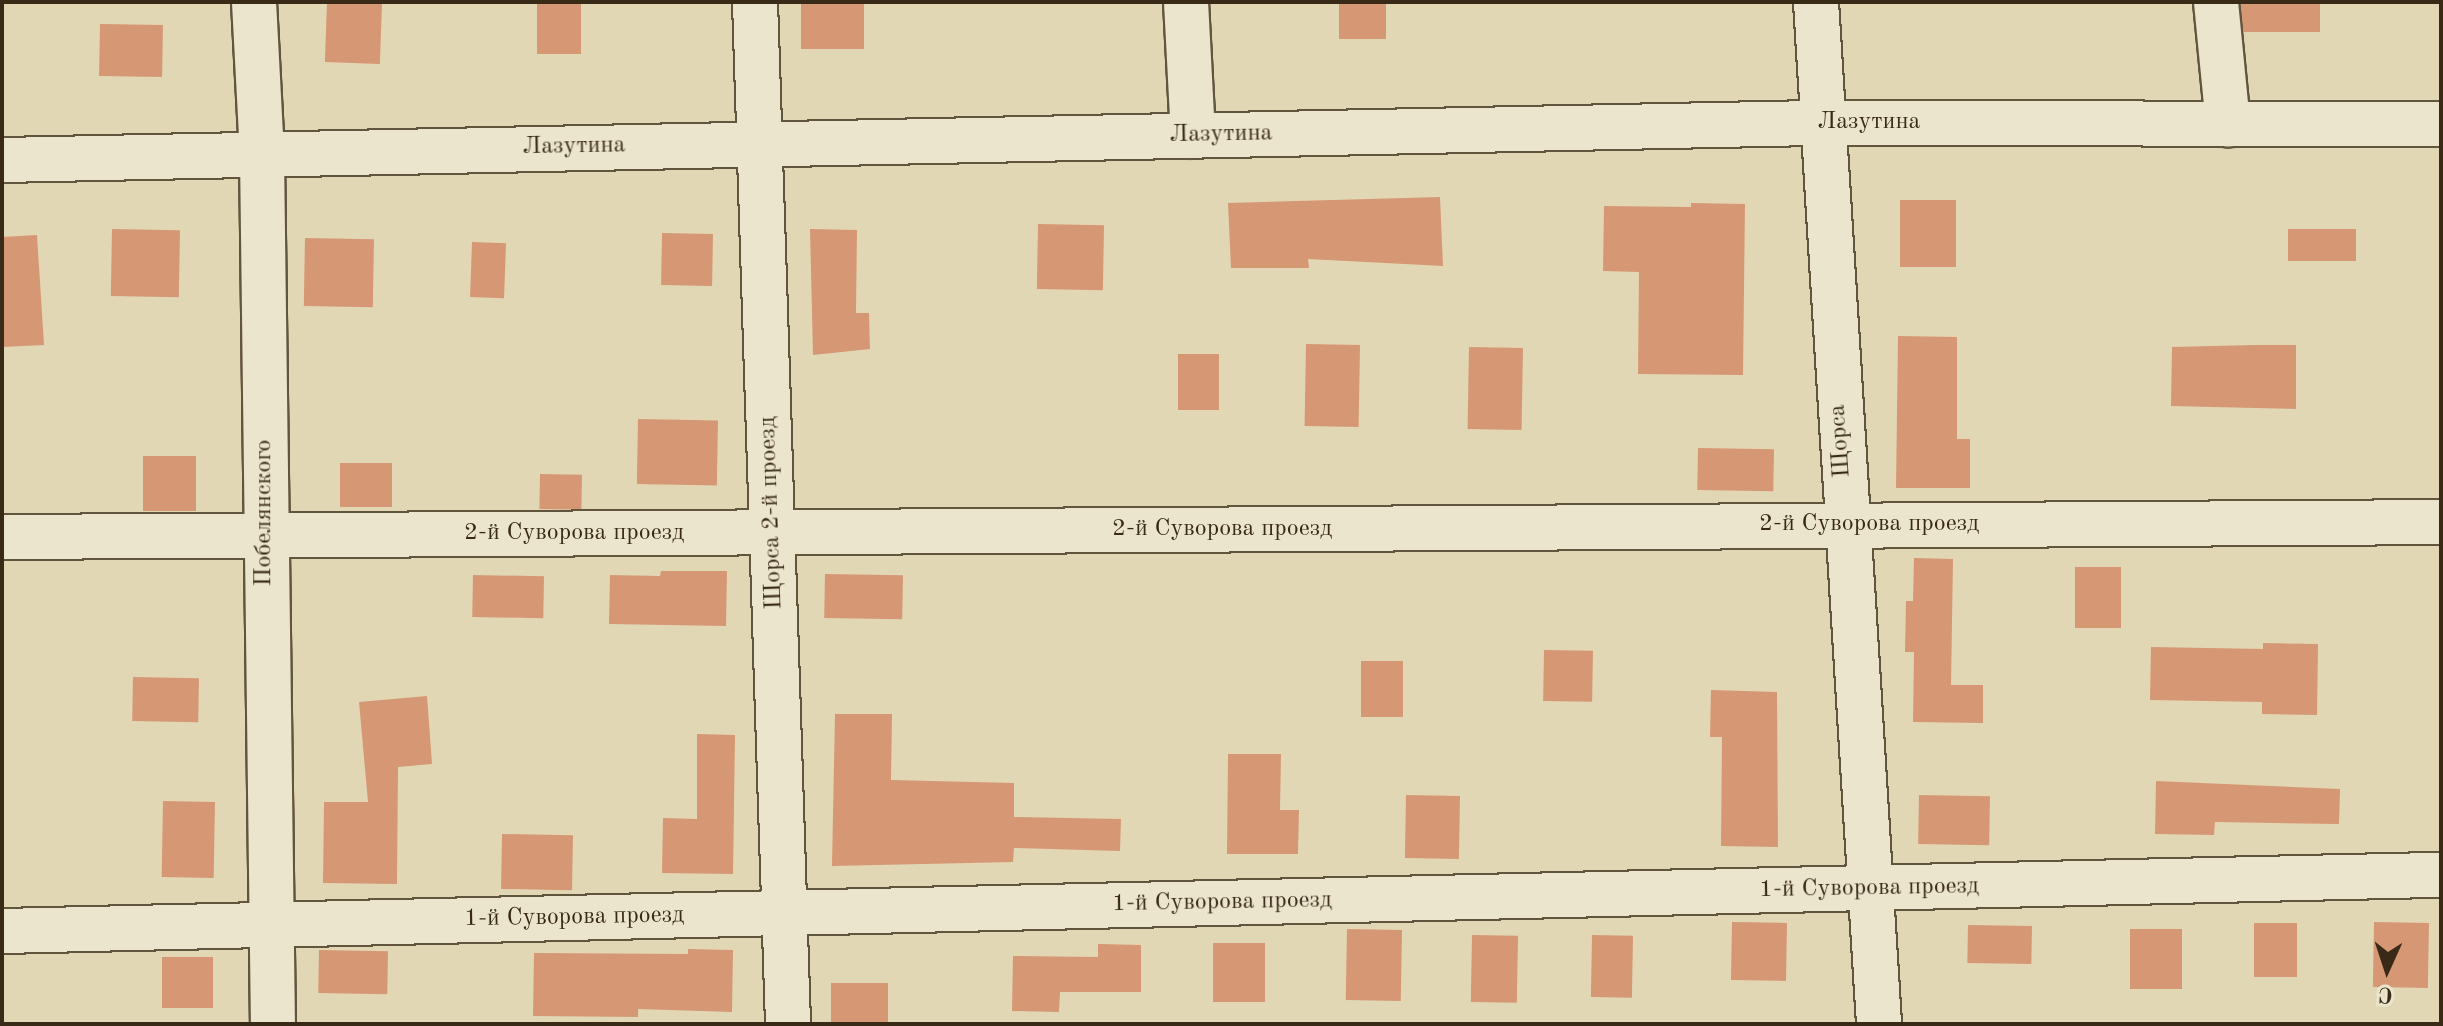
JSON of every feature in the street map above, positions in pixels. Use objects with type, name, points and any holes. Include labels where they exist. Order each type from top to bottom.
[{"type":"street","name":"Побелянского","points":[[254,2],[262,154],[269,924],[273,1024]]},
{"type":"street","name":"Щорса 2-й проезд","points":[[755,2],[788,1024]]},
{"type":"street","points":[[1186,2],[1193,136]]},
{"type":"street","name":"Щорса","points":[[1816,2],[1821,123],[1879,1024]]},
{"type":"street","points":[[2216,2],[2228,124]]},
{"type":"street","name":"Лазутина","points":[[2,160],[1821,123],[2441,124]]},
{"type":"street","name":"2-й Суворова проезд","points":[[2,537],[2441,522]]},
{"type":"street","name":"1-й Суворова проезд","points":[[2,931],[2441,875]]},
{"type":"building","points":[[327,2],[382,4],[380,64],[325,62]]},
{"type":"building","points":[[537,2],[581,2],[581,54],[537,54]]},
{"type":"building","points":[[801,2],[864,2],[864,49],[801,49]]},
{"type":"building","points":[[1339,2],[1386,2],[1386,39],[1339,39]]},
{"type":"building","points":[[2241,2],[2320,2],[2320,32],[2241,32]]},
{"type":"building","points":[[100,24],[163,25],[162,77],[99,76]]},
{"type":"building","points":[[1440,197],[1443,266],[1308,259],[1309,268],[1231,268],[1228,203]]},
{"type":"building","points":[[1900,200],[1956,200],[1956,267],[1900,267]]},
{"type":"building","points":[[1691,203],[1745,204],[1743,375],[1638,374],[1639,272],[1603,271],[1604,206],[1691,207]]},
{"type":"building","points":[[1038,224],[1104,225],[1103,290],[1037,289]]},
{"type":"building","points":[[112,229],[180,230],[179,297],[111,296]]},
{"type":"building","points":[[810,229],[857,230],[856,313],[869,313],[870,349],[813,355]]},
{"type":"building","points":[[2288,229],[2356,229],[2356,261],[2288,261]]},
{"type":"building","points":[[662,233],[713,234],[712,286],[661,285]]},
{"type":"building","points":[[37,235],[44,345],[2,347],[2,237]]},
{"type":"building","points":[[305,238],[374,239],[373,307],[304,306]]},
{"type":"building","points":[[472,242],[506,243],[504,298],[470,297]]},
{"type":"building","points":[[1898,336],[1957,337],[1957,439],[1970,439],[1970,488],[1896,488]]},
{"type":"building","points":[[1306,344],[1360,345],[1359,427],[1305,426]]},
{"type":"building","points":[[2296,345],[2296,409],[2171,406],[2172,347]]},
{"type":"building","points":[[1469,347],[1523,348],[1522,430],[1468,429]]},
{"type":"building","points":[[1178,354],[1219,354],[1219,410],[1178,410]]},
{"type":"building","points":[[638,419],[718,420],[717,485],[637,484]]},
{"type":"building","points":[[1698,448],[1774,449],[1773,491],[1697,490]]},
{"type":"building","points":[[143,456],[196,456],[196,511],[143,511]]},
{"type":"building","points":[[340,463],[392,463],[392,507],[340,507]]},
{"type":"building","points":[[540,474],[582,475],[581,510],[539,509]]},
{"type":"building","points":[[1914,558],[1953,559],[1951,685],[1983,685],[1983,723],[1913,722],[1914,652],[1905,652],[1906,601],[1913,601]]},
{"type":"building","points":[[2075,567],[2121,567],[2121,628],[2075,628]]},
{"type":"building","points":[[661,571],[727,571],[726,626],[609,624],[610,575],[660,576]]},
{"type":"building","points":[[825,574],[903,575],[902,619],[824,618]]},
{"type":"building","points":[[473,575],[544,576],[543,618],[472,617]]},
{"type":"building","points":[[2263,643],[2318,644],[2317,715],[2262,714],[2262,702],[2150,700],[2151,647],[2263,649]]},
{"type":"building","points":[[1544,650],[1593,651],[1592,702],[1543,701]]},
{"type":"building","points":[[1361,661],[1403,661],[1403,717],[1361,717]]},
{"type":"building","points":[[133,677],[199,678],[198,722],[132,721]]},
{"type":"building","points":[[1711,690],[1777,692],[1778,847],[1721,846],[1722,737],[1710,737]]},
{"type":"building","points":[[427,696],[432,764],[398,767],[397,884],[323,883],[324,802],[368,802],[359,702]]},
{"type":"building","points":[[835,714],[892,714],[891,780],[1014,783],[1014,817],[1121,819],[1120,851],[1014,848],[1013,862],[832,866]]},
{"type":"building","points":[[697,734],[735,735],[733,874],[662,873],[663,818],[697,819]]},
{"type":"building","points":[[1228,754],[1281,754],[1280,810],[1299,810],[1298,854],[1227,854]]},
{"type":"building","points":[[2156,781],[2340,789],[2339,824],[2215,822],[2214,835],[2155,834]]},
{"type":"building","points":[[1406,795],[1460,796],[1459,859],[1405,858]]},
{"type":"building","points":[[1919,795],[1990,796],[1989,845],[1918,844]]},
{"type":"building","points":[[163,801],[215,802],[214,878],[162,877]]},
{"type":"building","points":[[502,834],[573,835],[572,890],[501,889]]},
{"type":"building","points":[[1732,922],[1787,923],[1786,981],[1731,980]]},
{"type":"building","points":[[2374,922],[2429,923],[2428,988],[2373,987]]},
{"type":"building","points":[[2254,923],[2297,923],[2297,977],[2254,977]]},
{"type":"building","points":[[1968,925],[2032,926],[2031,964],[1967,963]]},
{"type":"building","points":[[1347,929],[1402,930],[1401,1001],[1346,1000]]},
{"type":"building","points":[[2130,929],[2182,929],[2182,989],[2130,989]]},
{"type":"building","points":[[1472,935],[1518,936],[1517,1003],[1471,1002]]},
{"type":"building","points":[[1592,935],[1633,936],[1632,998],[1591,997]]},
{"type":"building","points":[[1213,943],[1265,943],[1265,1002],[1213,1002]]},
{"type":"building","points":[[1098,944],[1141,945],[1141,992],[1060,992],[1059,1012],[1012,1011],[1013,956],[1098,957]]},
{"type":"building","points":[[688,949],[733,950],[732,1012],[638,1009],[638,1017],[533,1016],[534,953],[688,954]]},
{"type":"building","points":[[319,950],[388,951],[387,994],[318,993]]},
{"type":"building","points":[[162,957],[213,957],[213,1008],[162,1008]]},
{"type":"building","points":[[831,983],[888,983],[888,1024],[831,1024]]}]
